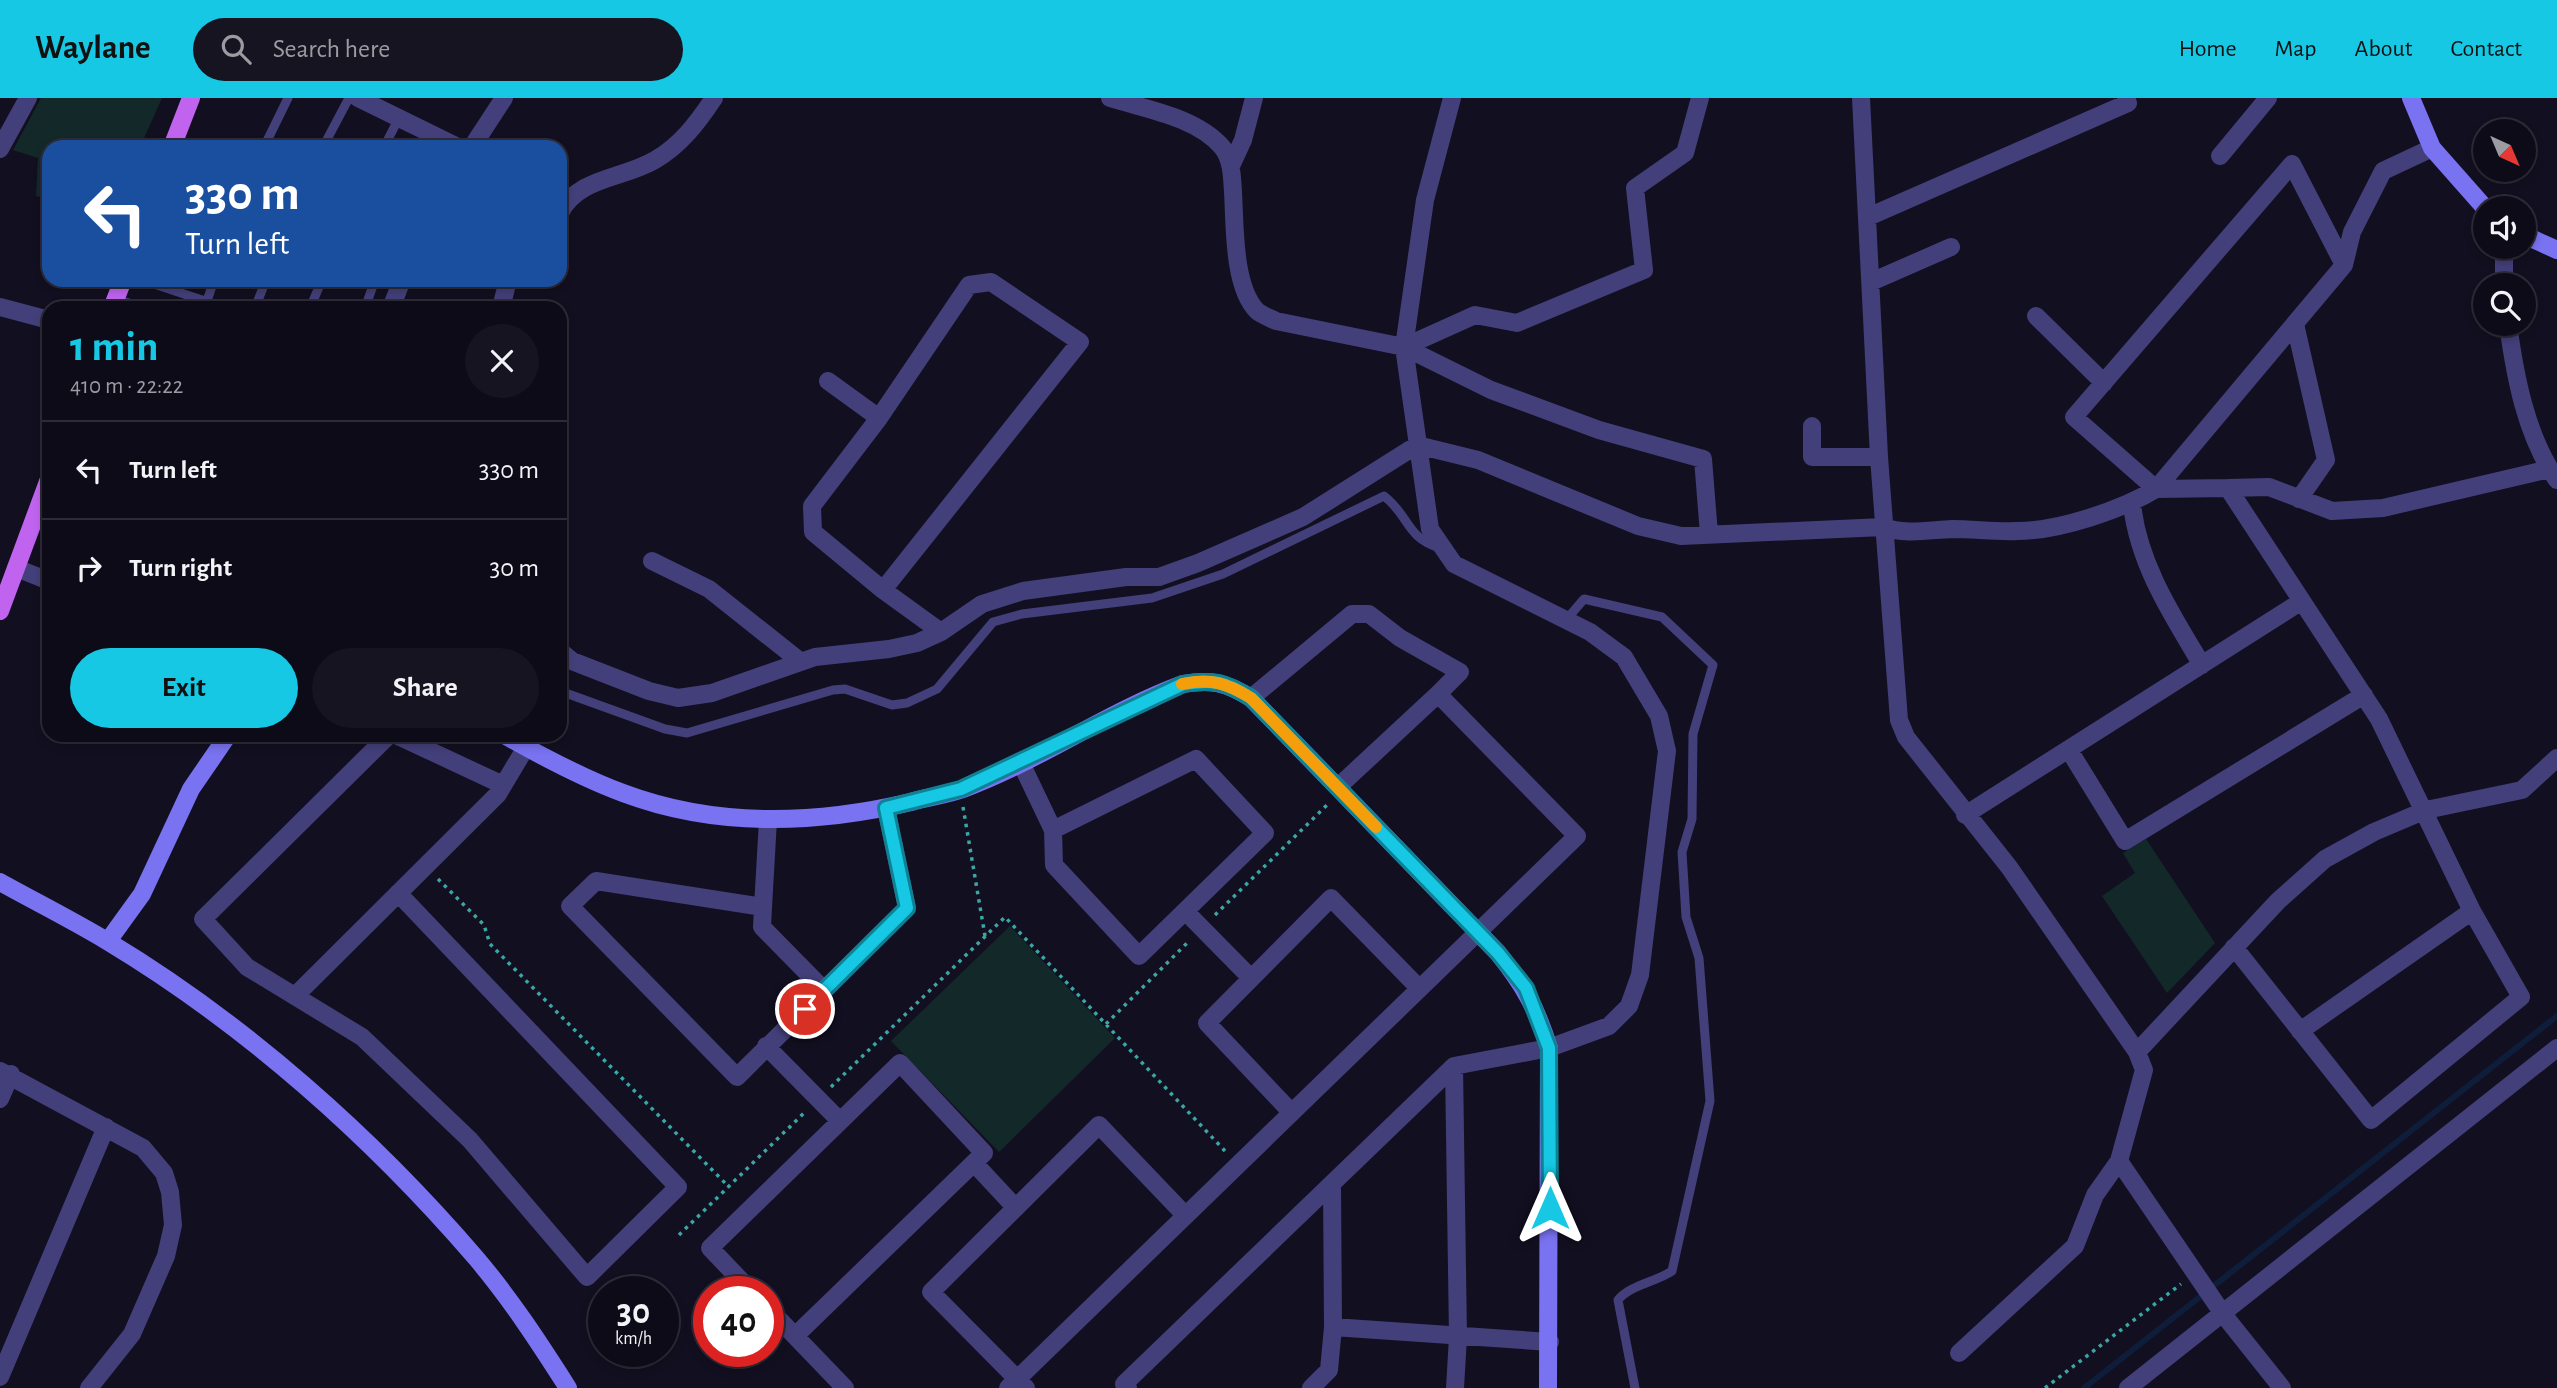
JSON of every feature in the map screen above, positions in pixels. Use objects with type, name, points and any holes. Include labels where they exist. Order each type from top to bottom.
[{"type":"main road","points":[[175,140],[191,98]]},
{"type":"main road","points":[[0,611],[42,497]]},
{"type":"street","points":[[0,149],[28,98]]},
{"type":"street","points":[[358,98],[440,140]]},
{"type":"street","points":[[477,140],[504,98]]},
{"type":"street","points":[[567,199],[580,188],[656,159],[692,131],[714,98]]},
{"type":"street","points":[[1110,98],[1180,120],[1204,132],[1223,147],[1231,166],[1234,234],[1244,291],[1258,312],[1276,321],[1404,348],[1491,390],[1599,430],[1703,459],[1709,534]]},
{"type":"street","points":[[1231,166],[1243,140],[1254,98]]},
{"type":"street","points":[[1128,1388],[1124,1384],[1454,1066],[1549,1048],[1609,1026],[1629,1006],[1640,975],[1667,751],[1659,716],[1624,657],[1590,632],[1454,564],[1440,548],[1430,529],[1404,348],[1425,200],[1452,98]]},
{"type":"street","points":[[1404,348],[1475,315],[1517,323],[1644,270],[1635,188],[1685,153],[1700,98]]},
{"type":"street","points":[[1861,98],[1883,527],[1899,720],[1906,737],[1965,815],[2009,867],[2137,1052],[2144,1070],[2119,1161],[2095,1195],[2075,1247],[1959,1353]]},
{"type":"street","points":[[1868,217],[2128,103],[2126,98]]},
{"type":"street","points":[[2220,156],[2268,98]]},
{"type":"street","points":[[2411,98],[2432,148],[2474,196]]},
{"type":"street","points":[[567,657],[649,691],[678,698],[712,693],[815,657],[889,649],[917,643],[941,632],[982,604],[1023,591],[1126,577],[1158,576],[1199,563],[1303,517],[1418,445],[1478,460],[1638,526],[1681,536],[1883,527],[1897,532],[1954,529],[2020,531],[2061,524],[2132,504],[2156,489],[2344,265],[2352,232],[2383,171],[2432,148]]},
{"type":"street","points":[[2344,265],[2292,164],[2074,417],[2156,489],[2269,487],[2332,511],[2383,508],[2553,475],[2526,414],[2513,365],[2509,336]]},
{"type":"street","points":[[2536,240],[2557,250]]},
{"type":"street","points":[[1871,282],[1951,247]]},
{"type":"street","points":[[883,590],[1080,342],[991,282],[969,285],[879,418],[812,506],[813,532],[883,590],[941,632]]},
{"type":"street","points":[[0,307],[42,318]]},
{"type":"street","points":[[2036,316],[2104,383]]},
{"type":"street","points":[[2295,324],[2326,460],[2299,499]]},
{"type":"street","points":[[828,381],[879,418]]},
{"type":"street","points":[[1812,426],[1812,457],[1879,457]]},
{"type":"street","points":[[2228,488],[2379,719],[2426,810],[2473,911],[2521,997],[2371,1120],[2234,947]]},
{"type":"street","points":[[2132,504],[2133,517],[2158,592],[2202,665]]},
{"type":"street","points":[[652,561],[709,589],[801,662]]},
{"type":"street","points":[[16,568],[42,578]]},
{"type":"street","points":[[1965,815],[2302,601]]},
{"type":"street","points":[[1251,698],[1352,614],[1369,614],[1400,638],[1461,672],[1338,787]]},
{"type":"street","points":[[517,742],[564,768],[626,794],[683,809],[768,820],[798,821],[886,808],[961,789],[1021,763],[1157,694],[1183,684],[1207,680],[1229,684],[1251,698],[1338,787],[1477,932],[1526,988],[1549,1048],[1548,1388]]},
{"type":"street","points":[[1185,1215],[1099,1125],[931,1292],[1017,1385],[1185,1215],[1577,836],[1438,694]]},
{"type":"street","points":[[2069,750],[2125,841],[2364,695]]},
{"type":"street","points":[[108,941],[142,894],[191,789],[223,742]]},
{"type":"street","points":[[382,742],[203,919],[247,967],[297,994],[362,1037],[470,1140],[587,1277],[678,1187],[398,893]]},
{"type":"street","points":[[411,742],[503,785]]},
{"type":"street","points":[[297,994],[503,785],[526,747]]},
{"type":"street","points":[[2137,1052],[2234,947],[2325,859],[2374,832],[2426,810],[2522,790],[2557,758]]},
{"type":"street","points":[[1021,763],[1053,830],[1054,865],[1139,956],[1265,833],[1196,759],[1053,830]]},
{"type":"street","points":[[763,907],[596,881],[570,906],[737,1077],[907,908],[886,808]]},
{"type":"street","points":[[768,820],[762,927],[824,990]]},
{"type":"street","points":[[0,882],[108,941],[208,1009],[303,1086],[374,1150],[477,1259],[568,1388]]},
{"type":"street","points":[[1291,1112],[1207,1023],[1331,898],[1419,988]]},
{"type":"street","points":[[1185,911],[1251,978]]},
{"type":"street","points":[[2300,1031],[2473,911]]},
{"type":"street","points":[[766,1046],[840,1121]]},
{"type":"street","points":[[2128,1388],[2219,1308],[2557,1048]]},
{"type":"street","points":[[737,1276],[710,1248],[900,1063],[985,1153],[795,1336]]},
{"type":"street","points":[[1454,1066],[1458,1337],[1455,1388]]},
{"type":"street","points":[[0,1099],[5,1072],[144,1148],[164,1173],[170,1192],[173,1225],[166,1256],[132,1334],[89,1388]]},
{"type":"street","points":[[0,1377],[106,1127]]},
{"type":"street","points":[[2119,1161],[2219,1308],[2282,1388]]},
{"type":"street","points":[[974,1163],[1016,1208]]},
{"type":"street","points":[[1311,1388],[1329,1370],[1333,1327],[1332,1184]]},
{"type":"street","points":[[784,1325],[845,1388]]},
{"type":"street","points":[[1333,1327],[1550,1342]]},
{"type":"lane","points":[[267,140],[288,98]]},
{"type":"lane","points":[[327,140],[349,98]]},
{"type":"lane","points":[[388,140],[399,118]]},
{"type":"lane","points":[[163,287],[207,301],[212,287]]},
{"type":"lane","points":[[567,694],[665,730],[688,733],[833,690],[845,690],[892,705],[907,703],[937,689],[993,622],[1022,614],[1153,598],[1223,573],[1384,496],[1396,505],[1422,542],[1440,548]]},
{"type":"lane","points":[[1566,620],[1584,599],[1662,617],[1713,665],[1693,734],[1692,819],[1682,852],[1686,916],[1699,958],[1710,1101],[1672,1271],[1655,1282],[1625,1292],[1618,1300],[1635,1388]]},
{"type":"path","points":[[962,805],[985,936]]},
{"type":"path","points":[[433,874],[484,925],[491,944],[729,1187]]},
{"type":"path","points":[[679,1235],[1005,918],[1225,1151]]},
{"type":"path","points":[[2046,1388],[2197,1272]]},
{"type":"green space","points":[[41,98],[162,98],[143,140],[42,140],[42,197],[36,196],[38,158],[13,150]]},
{"type":"green space","points":[[2146,839],[2215,943],[2167,993],[2102,896],[2135,873],[2123,853]]},
{"type":"green space","points":[[1010,926],[1115,1038],[999,1152],[891,1041]]},
{"type":"waterway","points":[[2084,1388],[2557,1016]]},
{"type":"slow traffic","points":[[1182,684],[1207,680],[1229,684],[1251,698],[1376,827]]},
{"type":"route","points":[[805,1009],[907,908],[886,808],[961,789],[1015,766],[1157,694],[1183,684],[1207,680],[1229,684],[1251,698],[1498,953],[1526,988],[1549,1048],[1550,1208]]}]
